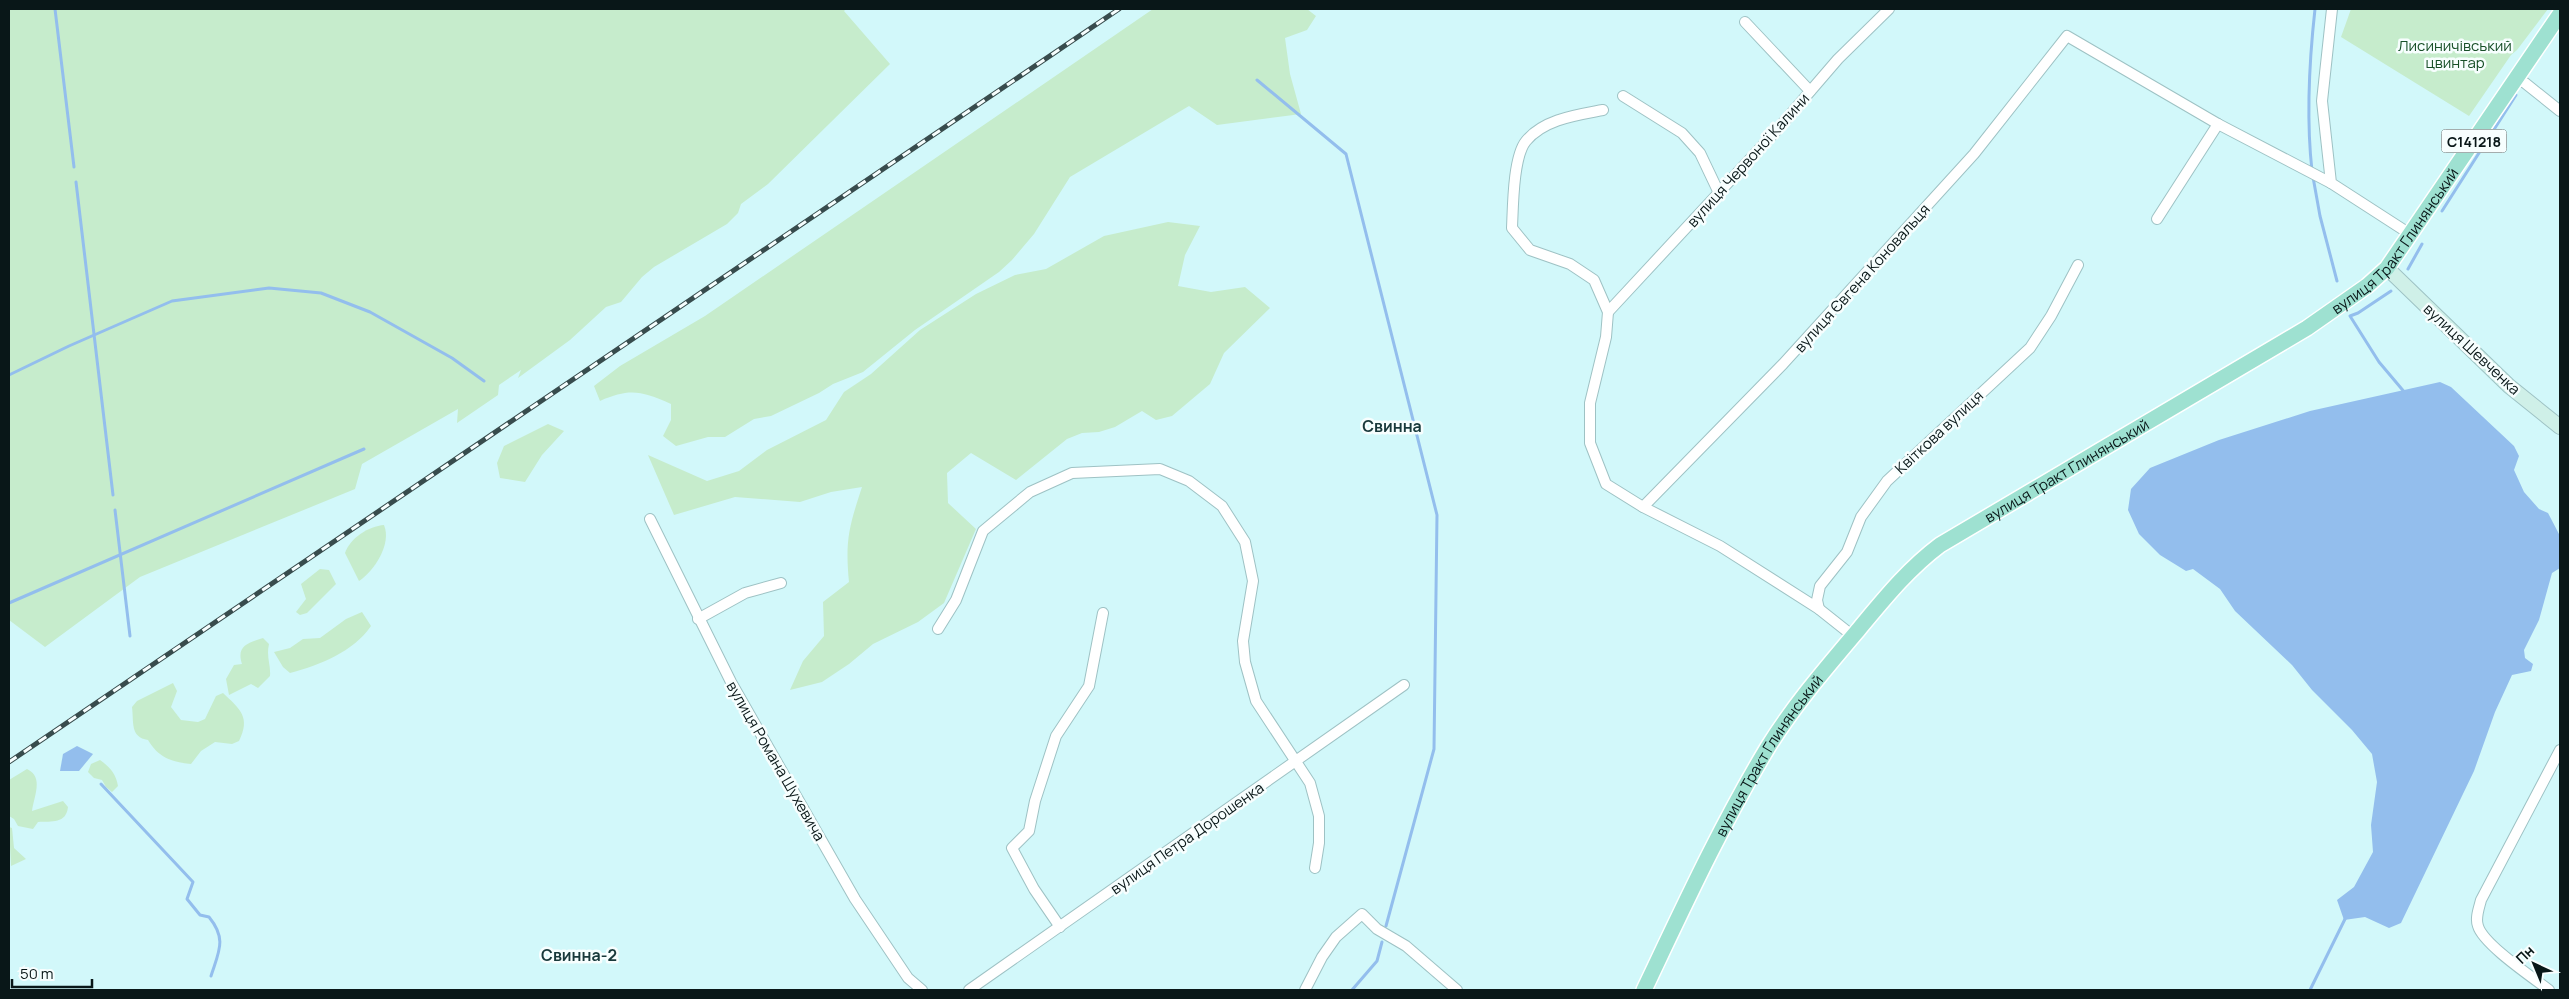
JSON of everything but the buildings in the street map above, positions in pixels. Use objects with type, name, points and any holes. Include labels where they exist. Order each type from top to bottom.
[{"type":"main road","name":"вулиця Тракт Глинянський","points":[[1644,990],[1697,878],[1768,747],[1808,690],[1907,573],[1940,545],[2306,328],[2367,286],[2387,268],[2560,14]]},
{"type":"main road","name":"вулиця Шевченка","points":[[2387,268],[2509,386],[2560,427]]},
{"type":"street","name":"вулиця Червоної Калини","points":[[1608,312],[1719,193],[1838,59],[1889,9]]},
{"type":"street","points":[[2332,9],[2322,101],[2332,183]]},
{"type":"street","points":[[1745,22],[1810,91]]},
{"type":"street","name":"вулиця Євгена Коновальця","points":[[1643,507],[1783,364],[1968,161],[2066,36],[2218,124]]},
{"type":"street","points":[[2516,79],[2525,83],[2560,111]]},
{"type":"street","points":[[1624,96],[1682,132],[1700,153],[1719,193]]},
{"type":"street","points":[[1603,110],[1568,117],[1547,125],[1525,142],[1513,179],[1512,228],[1530,250],[1570,264],[1594,280],[1608,312],[1606,338],[1590,403],[1590,443],[1606,484],[1643,507],[1720,546],[1819,609],[1852,636]]},
{"type":"street","points":[[2157,219],[2218,124],[2332,183],[2410,234]]},
{"type":"street","name":"Квіткова вулиця","points":[[1819,609],[1817,600],[1820,586],[1847,552],[1861,517],[1887,481],[2030,348],[2051,316],[2078,265]]},
{"type":"street","points":[[938,629],[956,600],[984,531],[1030,492],[1072,473],[1160,469],[1189,481],[1222,506],[1245,542],[1253,581],[1243,641],[1245,662],[1256,701],[1310,783],[1319,816],[1319,843],[1315,868]]},
{"type":"street","name":"вулиця Романа Шухевича","points":[[650,519],[730,682],[855,899],[908,978],[922,990]]},
{"type":"street","points":[[698,619],[745,593],[781,583]]},
{"type":"street","points":[[1060,927],[1034,889],[1012,848],[1029,831],[1035,801],[1056,736],[1089,686],[1103,613]]},
{"type":"street","name":"вулиця Петра Дорошенка","points":[[969,990],[1404,685]]},
{"type":"street","points":[[2548,990],[2485,940],[2478,926],[2477,915],[2481,900],[2560,750]]},
{"type":"street","points":[[1305,990],[1322,957],[1336,937],[1362,914],[1377,929],[1406,946],[1457,990]]},
{"type":"green space","points":[[9,9],[846,9],[844,11],[890,64],[768,184],[741,204],[738,213],[727,224],[654,267],[642,277],[621,302],[606,307],[570,340],[518,378],[521,370],[499,385],[498,395],[457,423],[458,409],[362,464],[355,489],[140,577],[45,647],[9,620]]},
{"type":"green space","points":[[1153,9],[1307,9],[1316,16],[1307,30],[1285,38],[1290,74],[1301,114],[1217,125],[1189,106],[1070,177],[1034,234],[1012,260],[999,272],[915,330],[863,372],[833,384],[819,393],[771,416],[754,419],[725,437],[708,437],[676,446],[663,436],[671,420],[671,404],[651,396],[636,393],[620,394],[600,401],[594,386],[620,366],[705,316]]},
{"type":"green space","name":"Лисиничівський цвинтар","points":[[2351,9],[2548,9],[2517,50],[2511,55],[2469,116],[2341,37]]},
{"type":"green space","points":[[1168,222],[1200,226],[1185,255],[1178,286],[1211,292],[1245,287],[1270,308],[1224,353],[1210,384],[1172,416],[1156,420],[1142,411],[1115,427],[1099,432],[1082,433],[1067,439],[1016,480],[971,453],[947,473],[948,503],[976,529],[944,603],[918,622],[873,644],[849,664],[822,682],[790,690],[803,661],[824,636],[823,602],[849,582],[849,534],[862,487],[831,492],[800,502],[735,497],[674,515],[648,455],[707,481],[739,471],[767,450],[826,420],[844,392],[871,374],[920,330],[976,294],[1015,275],[1046,269],[1104,236]]},
{"type":"green space","points":[[548,424],[564,431],[542,455],[525,482],[500,478],[497,463],[504,446]]},
{"type":"green space","points":[[384,525],[386,540],[384,548],[376,564],[359,581],[345,553],[347,548],[351,542],[366,530]]},
{"type":"green space","points":[[320,569],[329,570],[336,584],[307,613],[300,615],[296,612],[306,599],[301,584]]},
{"type":"green space","points":[[362,612],[371,626],[364,635],[345,650],[313,666],[290,673],[283,667],[274,652],[290,648],[303,639],[320,638],[346,619]]},
{"type":"green space","points":[[263,638],[269,644],[270,676],[258,688],[251,684],[229,695],[226,679],[234,665],[242,664],[242,649],[248,644]]},
{"type":"green space","points":[[173,683],[177,691],[171,707],[181,720],[198,722],[205,719],[216,696],[223,693],[239,709],[244,719],[244,726],[239,741],[232,744],[215,742],[201,751],[191,764],[166,758],[156,751],[148,740],[138,736],[134,728],[132,707],[137,701]]},
{"type":"green space","points":[[100,760],[110,768],[116,778],[118,786],[112,792],[102,780],[94,778],[88,772],[91,764]]},
{"type":"green space","points":[[27,769],[32,772],[37,782],[32,811],[63,801],[68,807],[67,812],[58,821],[38,822],[33,829],[18,826],[14,819],[9,816],[9,780]]},
{"type":"green space","points":[[9,827],[12,828],[14,848],[26,859],[11,866]]},
{"type":"water","points":[[2440,382],[2451,387],[2514,446],[2519,456],[2514,470],[2524,492],[2539,509],[2548,513],[2560,536],[2560,568],[2552,573],[2539,620],[2524,650],[2525,658],[2533,664],[2531,671],[2512,675],[2495,712],[2474,771],[2401,923],[2389,928],[2365,917],[2344,920],[2337,900],[2354,887],[2373,852],[2371,825],[2377,782],[2372,754],[2352,730],[2312,690],[2292,665],[2235,611],[2220,589],[2193,569],[2186,571],[2160,555],[2139,534],[2128,510],[2131,489],[2150,468],[2219,440],[2310,411]]},
{"type":"water","points":[[77,746],[93,754],[79,771],[60,771],[63,754]]},
{"type":"waterway","points":[[55,9],[74,167]]},
{"type":"waterway","points":[[2312,171],[2309,90],[2315,9]]},
{"type":"waterway","points":[[1257,80],[1346,154],[1437,515],[1434,749],[1386,926]]},
{"type":"waterway","points":[[2442,211],[2516,95]]},
{"type":"waterway","points":[[2313,177],[2320,216],[2337,281]]},
{"type":"waterway","points":[[76,182],[113,495]]},
{"type":"waterway","points":[[2408,269],[2422,244]]},
{"type":"waterway","points":[[9,375],[69,346],[172,301],[269,288],[321,293],[370,312],[452,358],[484,381]]},
{"type":"waterway","points":[[2391,291],[2358,313],[2350,316],[2379,362],[2406,394]]},
{"type":"waterway","points":[[9,603],[364,449]]},
{"type":"waterway","points":[[115,510],[130,636]]},
{"type":"waterway","points":[[101,784],[193,882],[187,899],[200,915],[209,917],[215,925],[220,939],[219,952],[211,976]]},
{"type":"waterway","points":[[2310,990],[2346,917]]},
{"type":"waterway","points":[[1352,990],[1377,961],[1382,942]]},
{"type":"railway","points":[[9,762],[1119,9]]},
{"type":"district","name":"Свинна","points":[[1392,426]]},
{"type":"district","name":"Свинна-2","points":[[579,955]]}]
